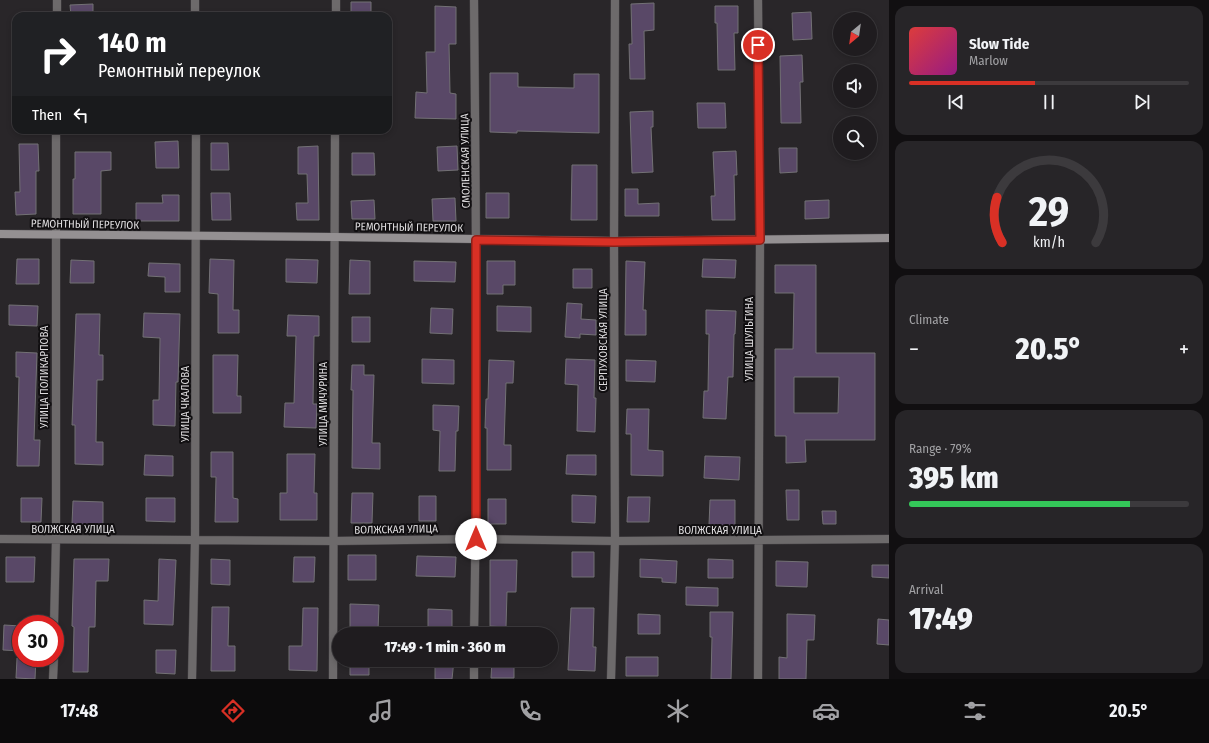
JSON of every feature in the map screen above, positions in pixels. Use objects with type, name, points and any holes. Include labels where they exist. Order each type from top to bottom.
[{"type":"main road","name":"РЕМОНТНЫЙ ПЕРЕУЛОК","points":[[0,234],[335,236],[614,242],[889,238]]},
{"type":"street","points":[[57,0],[57,12]]},
{"type":"street","points":[[195,0],[196,12]]},
{"type":"street","points":[[336,0],[336,12]]},
{"type":"street","name":"СМОЛЕНСКАЯ УЛИЦА","points":[[474,0],[476,240],[476,539],[474,627]]},
{"type":"street","name":"СЕРПУХОВСКАЯ УЛИЦА","points":[[611,679],[615,541],[614,242],[616,0]]},
{"type":"street","name":"УЛИЦА ШУЛЬГИНА","points":[[758,0],[760,240],[758,679]]},
{"type":"street","name":"УЛИЦА ПОЛИКАРПОВА","points":[[54,615],[56,540],[56,134]]},
{"type":"street","name":"УЛИЦА ЧКАЛОВА","points":[[192,679],[195,540],[196,134]]},
{"type":"street","name":"УЛИЦА МИЧУРИНА","points":[[333,679],[335,134]]},
{"type":"street","name":"ВОЛЖСКАЯ УЛИЦА","points":[[0,540],[334,542],[476,539],[615,541],[889,540]]},
{"type":"street","points":[[53,679],[54,667]]},
{"type":"street","points":[[474,667],[474,679]]},
{"type":"building","points":[[351,2],[371,2],[371,12],[351,12]]},
{"type":"building","points":[[654,3],[654,30],[644,31],[645,79],[630,79],[629,44],[632,44],[631,4]]},
{"type":"building","points":[[93,4],[93,12],[71,12],[70,5]]},
{"type":"building","points":[[435,6],[456,7],[456,44],[449,44],[450,93],[456,94],[456,119],[415,118],[416,92],[427,93],[426,52],[435,52]]},
{"type":"building","points":[[715,6],[738,6],[738,33],[734,33],[735,70],[718,70],[717,23],[715,23]]},
{"type":"building","points":[[811,12],[812,39],[793,40],[792,13]]},
{"type":"building","points":[[802,55],[803,82],[800,82],[801,123],[781,123],[780,56]]},
{"type":"building","points":[[490,73],[518,73],[518,87],[574,88],[574,74],[599,74],[599,133],[517,131],[517,133],[490,132]]},
{"type":"building","points":[[697,103],[725,103],[726,128],[698,128]]},
{"type":"building","points":[[653,111],[653,127],[651,127],[653,172],[632,173],[630,112]]},
{"type":"building","points":[[178,141],[179,168],[156,168],[155,142]]},
{"type":"building","points":[[211,143],[228,143],[229,170],[211,170]]},
{"type":"building","points":[[19,144],[38,144],[39,171],[36,171],[36,214],[16,215],[15,192],[20,192]]},
{"type":"building","points":[[318,146],[319,220],[297,220],[296,203],[308,203],[307,174],[298,174],[298,147]]},
{"type":"building","points":[[457,146],[458,170],[438,171],[437,147]]},
{"type":"building","points":[[779,148],[797,148],[797,172],[780,173]]},
{"type":"building","points":[[736,151],[737,175],[734,175],[735,220],[712,220],[711,196],[715,196],[713,152]]},
{"type":"building","points":[[75,152],[111,152],[111,170],[101,171],[101,214],[73,214]]},
{"type":"building","points":[[352,153],[374,153],[375,175],[352,175]]},
{"type":"building","points":[[572,165],[597,165],[597,220],[571,220]]},
{"type":"building","points":[[625,189],[638,189],[638,204],[659,203],[659,216],[625,216]]},
{"type":"building","points":[[211,193],[230,193],[231,220],[212,220]]},
{"type":"building","points":[[486,193],[509,193],[509,218],[486,218]]},
{"type":"building","points":[[162,195],[179,195],[179,221],[136,221],[136,203],[163,203]]},
{"type":"building","points":[[455,198],[456,221],[433,221],[432,199]]},
{"type":"building","points":[[374,200],[375,219],[352,219],[351,201]]},
{"type":"building","points":[[829,200],[829,218],[805,219],[805,201]]},
{"type":"building","points":[[17,259],[39,259],[39,284],[16,284]]},
{"type":"building","points":[[210,259],[234,260],[233,310],[239,310],[239,333],[218,333],[218,294],[209,293]]},
{"type":"building","points":[[286,259],[318,260],[317,283],[286,282]]},
{"type":"building","points":[[703,259],[736,260],[735,278],[702,277]]},
{"type":"building","points":[[71,260],[94,261],[94,283],[70,283]]},
{"type":"building","points":[[350,260],[370,261],[370,294],[349,294]]},
{"type":"building","points":[[414,261],[456,262],[455,282],[414,281]]},
{"type":"building","points":[[487,261],[515,261],[515,285],[503,285],[503,294],[487,294]]},
{"type":"building","points":[[626,261],[645,262],[643,310],[646,310],[646,335],[625,335]]},
{"type":"building","points":[[149,263],[180,264],[180,292],[165,292],[165,277],[148,276]]},
{"type":"building","points":[[775,265],[816,265],[816,353],[875,353],[875,440],[805,440],[806,462],[786,463],[786,436],[775,436],[775,349],[793,349],[794,293],[775,293]],"holes":[[[794,377],[839,377],[838,413],[794,413]]]},
{"type":"building","points":[[573,269],[592,269],[592,288],[573,288]]},
{"type":"building","points":[[567,303],[582,304],[581,319],[596,320],[596,335],[580,334],[580,338],[565,337]]},
{"type":"building","points":[[9,305],[38,306],[37,326],[9,325]]},
{"type":"building","points":[[497,306],[531,307],[531,332],[497,331]]},
{"type":"building","points":[[431,308],[453,309],[452,334],[430,333]]},
{"type":"building","points":[[706,310],[736,311],[733,377],[728,377],[726,419],[703,418],[704,391],[708,391],[709,334],[706,334]]},
{"type":"building","points":[[144,313],[180,314],[175,426],[153,425],[153,400],[159,400],[160,338],[143,337]]},
{"type":"building","points":[[76,314],[100,314],[99,355],[103,355],[103,380],[97,380],[96,442],[103,442],[103,465],[75,464],[75,425],[72,425]]},
{"type":"building","points":[[288,315],[319,316],[319,336],[314,336],[313,404],[317,404],[316,428],[284,427],[285,403],[294,403],[296,336],[287,336]]},
{"type":"building","points":[[352,317],[370,317],[370,342],[352,342]]},
{"type":"building","points":[[16,352],[37,353],[34,440],[40,440],[39,466],[17,466],[19,377],[16,377]]},
{"type":"building","points":[[213,355],[238,355],[237,396],[241,396],[241,413],[213,413]]},
{"type":"building","points":[[422,359],[454,360],[454,384],[422,383]]},
{"type":"building","points":[[566,359],[595,360],[595,432],[577,431],[578,385],[565,384]]},
{"type":"building","points":[[489,360],[514,361],[513,383],[506,383],[504,445],[511,445],[511,470],[487,470],[487,428],[485,428],[486,399],[488,399]]},
{"type":"building","points":[[626,360],[656,361],[655,382],[626,381]]},
{"type":"building","points":[[352,365],[364,365],[364,375],[374,375],[372,443],[380,443],[380,469],[352,468]]},
{"type":"building","points":[[433,405],[459,406],[458,431],[456,431],[455,471],[439,471],[440,431],[433,430]]},
{"type":"building","points":[[627,409],[649,409],[648,450],[663,451],[663,476],[631,475],[631,434],[626,434]]},
{"type":"building","points":[[211,452],[233,452],[233,498],[238,499],[238,522],[215,522],[216,477],[211,477]]},
{"type":"building","points":[[287,454],[315,454],[314,493],[317,493],[317,520],[280,520],[280,493],[287,493]]},
{"type":"building","points":[[145,455],[173,456],[173,476],[144,475]]},
{"type":"building","points":[[567,455],[596,455],[596,475],[566,474]]},
{"type":"building","points":[[705,456],[740,457],[739,480],[704,478]]},
{"type":"building","points":[[786,490],[799,490],[799,520],[787,520]]},
{"type":"building","points":[[352,493],[373,493],[372,523],[351,523]]},
{"type":"building","points":[[572,495],[596,496],[595,523],[572,522]]},
{"type":"building","points":[[419,496],[436,496],[436,521],[419,521]]},
{"type":"building","points":[[628,497],[650,497],[649,522],[627,522]]},
{"type":"building","points":[[21,498],[42,498],[41,522],[21,522]]},
{"type":"building","points":[[146,498],[175,498],[175,522],[146,521]]},
{"type":"building","points":[[488,499],[506,499],[506,524],[488,524]]},
{"type":"building","points":[[710,500],[735,500],[735,526],[709,525]]},
{"type":"building","points":[[73,501],[103,502],[103,525],[72,524]]},
{"type":"building","points":[[822,511],[836,511],[836,524],[823,524]]},
{"type":"building","points":[[572,552],[594,552],[594,577],[572,577]]},
{"type":"building","points":[[348,555],[376,555],[376,580],[348,580]]},
{"type":"building","points":[[417,556],[456,557],[455,577],[416,576]]},
{"type":"building","points":[[6,557],[35,557],[34,582],[6,582]]},
{"type":"building","points":[[294,557],[315,557],[314,582],[293,582]]},
{"type":"building","points":[[74,559],[109,559],[108,581],[96,581],[95,627],[89,627],[88,672],[73,672],[74,627],[72,626]]},
{"type":"building","points":[[159,559],[176,560],[173,625],[144,624],[144,600],[158,601]]},
{"type":"building","points":[[211,559],[230,560],[230,585],[211,584]]},
{"type":"building","points":[[640,559],[677,561],[676,583],[662,582],[662,578],[640,577]]},
{"type":"building","points":[[708,559],[733,560],[733,578],[708,578]]},
{"type":"building","points":[[490,560],[517,560],[516,592],[507,592],[506,627],[490,626]]},
{"type":"building","points":[[776,561],[808,562],[807,587],[776,586]]},
{"type":"building","points":[[872,565],[889,565],[889,578],[872,577]]},
{"type":"building","points":[[686,587],[718,588],[718,606],[686,605]]},
{"type":"building","points":[[350,604],[379,605],[378,627],[350,627]]},
{"type":"building","points":[[212,607],[229,607],[228,646],[235,646],[235,671],[211,671]]},
{"type":"building","points":[[303,608],[318,608],[317,671],[289,670],[289,646],[302,646]]},
{"type":"building","points":[[571,608],[594,608],[593,647],[596,647],[595,671],[568,670]]},
{"type":"building","points":[[428,609],[452,610],[452,627],[428,627]]},
{"type":"building","points":[[710,612],[733,612],[731,679],[711,679],[712,637],[710,637]]},
{"type":"building","points":[[638,614],[660,615],[660,634],[638,634]]},
{"type":"building","points":[[787,614],[815,615],[814,640],[807,640],[806,679],[779,679],[779,657],[787,658]]},
{"type":"building","points":[[878,619],[889,620],[889,645],[877,644]]},
{"type":"building","points":[[4,625],[12,625],[12,650],[3,650]]},
{"type":"building","points":[[156,650],[176,650],[175,674],[156,673]]},
{"type":"building","points":[[626,657],[658,657],[658,676],[626,676]]},
{"type":"building","points":[[17,667],[36,667],[35,679],[16,678]]},
{"type":"building","points":[[350,667],[369,667],[369,675],[350,675]]},
{"type":"building","points":[[435,667],[453,667],[452,679],[435,679]]},
{"type":"building","points":[[492,667],[514,667],[514,678],[491,678]]},
{"type":"route","points":[[476,539],[476,240],[614,242],[760,240],[758,45]]}]
